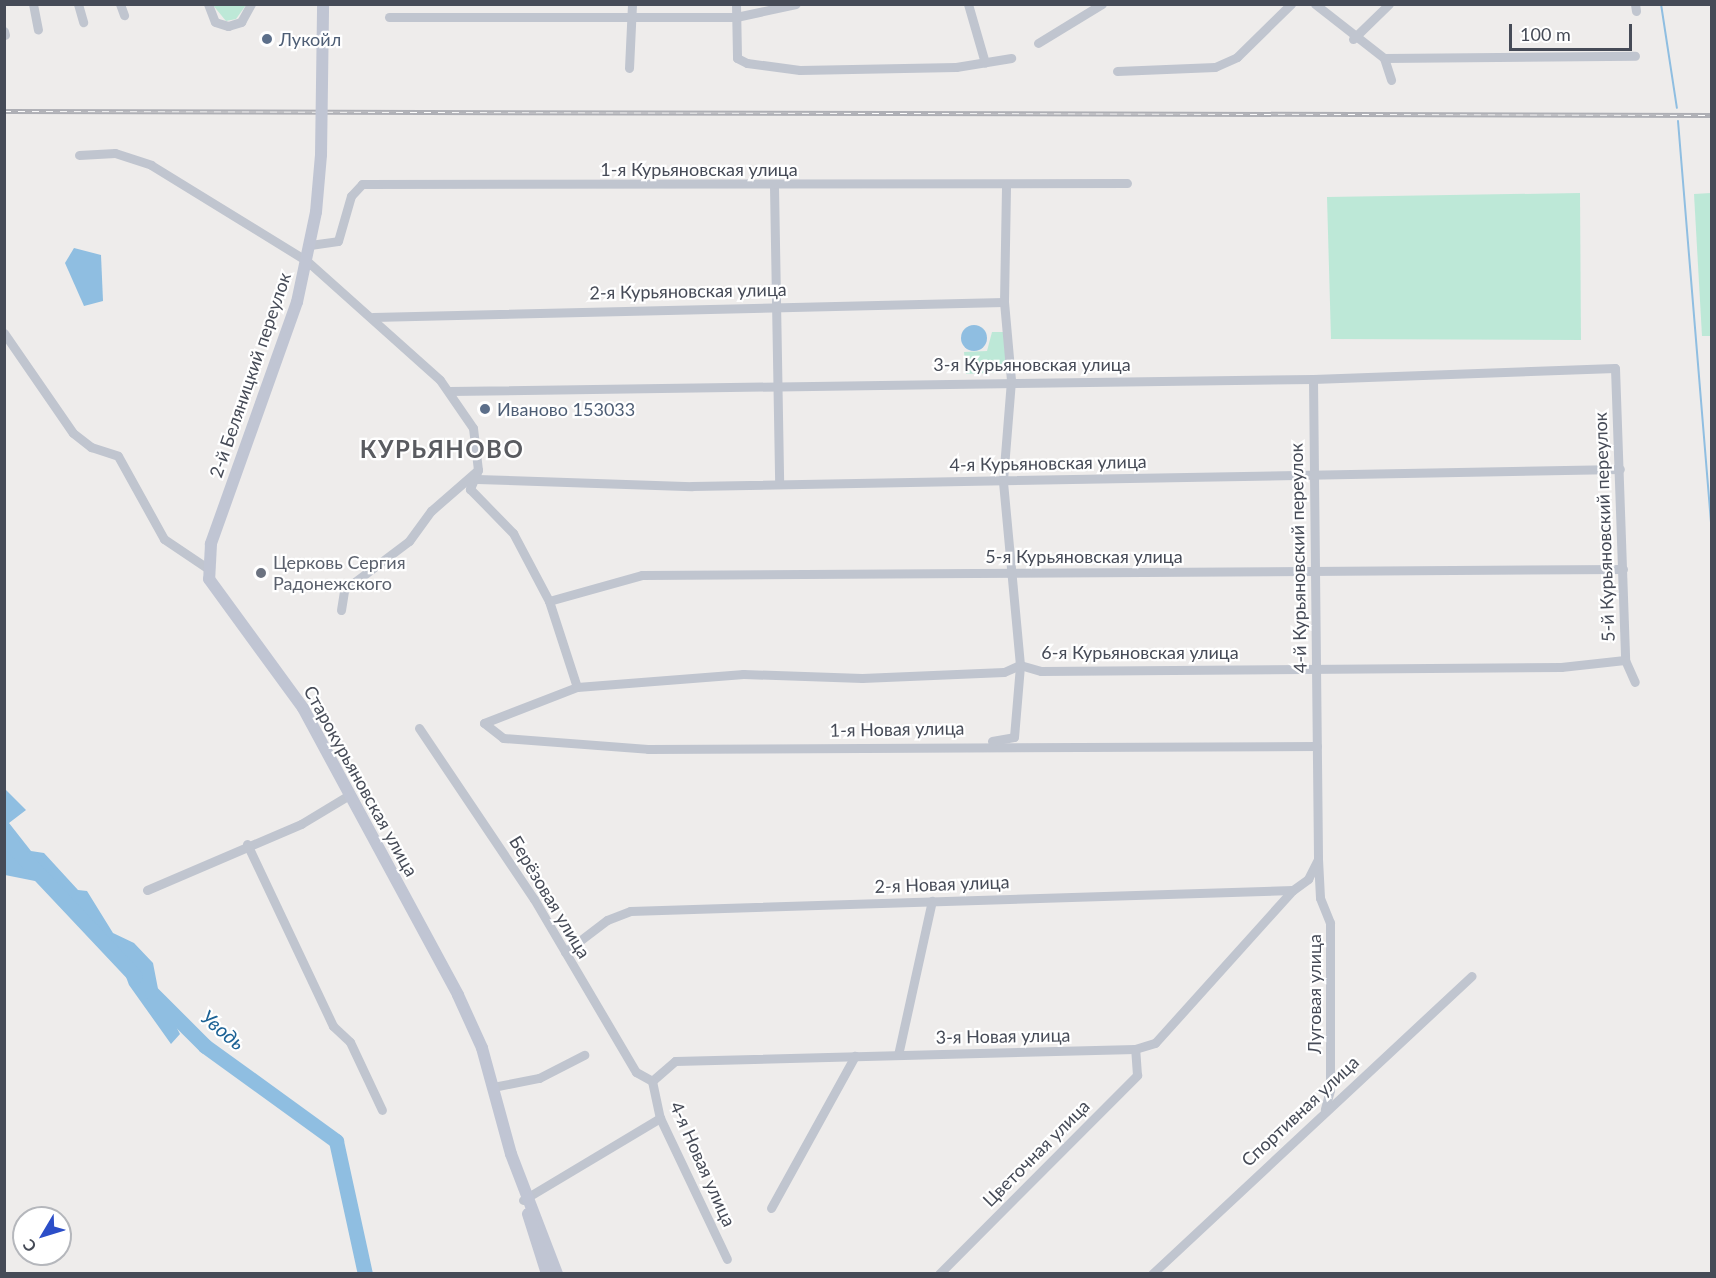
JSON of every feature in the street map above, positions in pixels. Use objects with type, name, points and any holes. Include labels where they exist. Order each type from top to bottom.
[{"type":"main road","name":"2-й Беляницкий переулок","points":[[207,568],[307,261],[321,155],[323,4]]},
{"type":"main road","name":"Старокурьяновская улица","points":[[207,568],[221,603],[303,708],[458,995],[493,1087],[526,1199],[542,1227],[557,1274]]},
{"type":"main road","points":[[526,1199],[548,1274]]},
{"type":"street","points":[[33,4],[38,30]]},
{"type":"street","points":[[78,4],[83,22]]},
{"type":"street","points":[[120,4],[124,15]]},
{"type":"street","points":[[208,4],[215,22],[228,27],[241,22],[251,4]]},
{"type":"street","points":[[629,68],[632,4]]},
{"type":"street","points":[[736,4],[736,58],[800,70],[985,63],[1011,58]]},
{"type":"street","points":[[389,17],[429,9],[519,9],[632,17],[736,18],[796,4]]},
{"type":"street","points":[[968,4],[985,63]]},
{"type":"street","points":[[1038,43],[1102,4]]},
{"type":"street","points":[[1117,71],[1215,67],[1238,57],[1291,4]]},
{"type":"street","points":[[1315,4],[1353,39],[1384,58],[1635,56]]},
{"type":"street","points":[[1353,39],[1389,4]]},
{"type":"street","points":[[1384,58],[1392,80]]},
{"type":"street","points":[[79,155],[115,153],[151,165],[307,261],[373,317],[449,391],[473,428],[478,475],[470,489],[513,533],[549,601],[577,687]]},
{"type":"street","name":"1-я Курьяновская улица","points":[[310,245],[338,241],[351,196],[362,184],[774,186],[1126,183]]},
{"type":"street","points":[[974,745],[1014,736],[1020,665],[1003,480],[1011,380],[1004,302],[1006,185]]},
{"type":"street","points":[[774,186],[779,482]]},
{"type":"street","name":"2-я Курьяновская улица","points":[[373,317],[1004,302]]},
{"type":"street","points":[[4,333],[73,433],[91,447],[118,456],[164,539],[207,568]]},
{"type":"street","name":"3-я Курьяновская улица","points":[[449,391],[1011,380],[1313,379],[1615,368]]},
{"type":"street","name":"5-й Курьяновский переулок","points":[[1615,368],[1625,660],[1635,682]]},
{"type":"street","name":"4-й Курьяновский переулок","points":[[1313,379],[1316,741]]},
{"type":"street","name":"4-я Курьяновская улица","points":[[478,475],[692,486],[779,482],[1313,476],[1620,469]]},
{"type":"street","points":[[341,610],[344,590],[409,541],[431,512],[478,475]]},
{"type":"street","name":"5-я Курьяновская улица","points":[[549,601],[642,575],[1316,574],[1623,569]]},
{"type":"street","name":"6-я Курьяновская улица","points":[[484,723],[577,687],[743,674],[862,678],[992,673],[1020,665],[1041,671],[1562,667],[1625,660]]},
{"type":"street","name":"1-я Новая улица","points":[[484,723],[502,738],[648,749],[1316,741]]},
{"type":"street","name":"Берёзовая улица","points":[[419,728],[565,951],[636,1072],[652,1081]]},
{"type":"street","name":"Луговая улица","points":[[1316,741],[1320,898],[1330,924],[1325,1109]]},
{"type":"street","points":[[147,890],[247,844],[301,824],[349,795]]},
{"type":"street","points":[[247,844],[333,1026],[350,1042],[382,1110]]},
{"type":"street","points":[[1293,890],[1308,879],[1318,859]]},
{"type":"street","name":"2-я Новая улица","points":[[565,951],[607,920],[630,911],[1293,890]]},
{"type":"street","name":"3-я Новая улица","points":[[652,1081],[675,1061],[1135,1049],[1155,1043],[1293,890]]},
{"type":"street","points":[[898,1054],[932,901]]},
{"type":"street","name":"Спортивная улица","points":[[1152,1274],[1325,1109],[1472,976]]},
{"type":"street","name":"Цветочная улица","points":[[939,1274],[1137,1075],[1135,1049]]},
{"type":"street","points":[[493,1087],[539,1078],[584,1055]]},
{"type":"street","points":[[771,1208],[855,1056]]},
{"type":"street","name":"4-я Новая улица","points":[[652,1081],[660,1118],[727,1259]]},
{"type":"street","points":[[526,1199],[660,1118]]},
{"type":"green space","points":[[212,4],[246,5],[236,19],[226,21]]},
{"type":"green space","points":[[1580,193],[1581,340],[1331,339],[1327,197]]},
{"type":"green space","points":[[1711,193],[1711,336],[1702,336],[1694,194]]},
{"type":"green space","points":[[992,332],[1004,332],[1006,372],[966,374],[964,352],[987,351]]},
{"type":"water","points":[[74,248],[101,255],[103,301],[84,306],[65,263]]},
{"type":"water","points":[[974,325],[983,329],[987,338],[983,347],[974,351],[965,347],[961,338],[965,329]]},
{"type":"water","name":"Уводь","points":[[4,788],[26,810],[9,823],[31,851],[44,853],[78,890],[87,891],[113,933],[134,943],[153,963],[159,994],[180,1034],[171,1044],[129,985],[115,947],[98,939],[78,911],[45,883],[5,875]]},
{"type":"waterway","points":[[1661,4],[1677,108]]},
{"type":"waterway","points":[[1678,121],[1712,532]]},
{"type":"waterway","name":"Уводь","points":[[4,837],[135,976]]},
{"type":"waterway","name":"Уводь","points":[[152,993],[205,1046],[336,1141],[365,1274]]},
{"type":"railway","points":[[4,111],[1712,115]]},
{"type":"place","name":"Лукойл","points":[[267,39]]},
{"type":"place","name":"Иваново 153033","points":[[485,409]]},
{"type":"place","name":"Церковь Сергия Радонежского","points":[[261,573]]},
{"type":"district","name":"КУРЬЯНОВО","points":[[442,449]]}]
